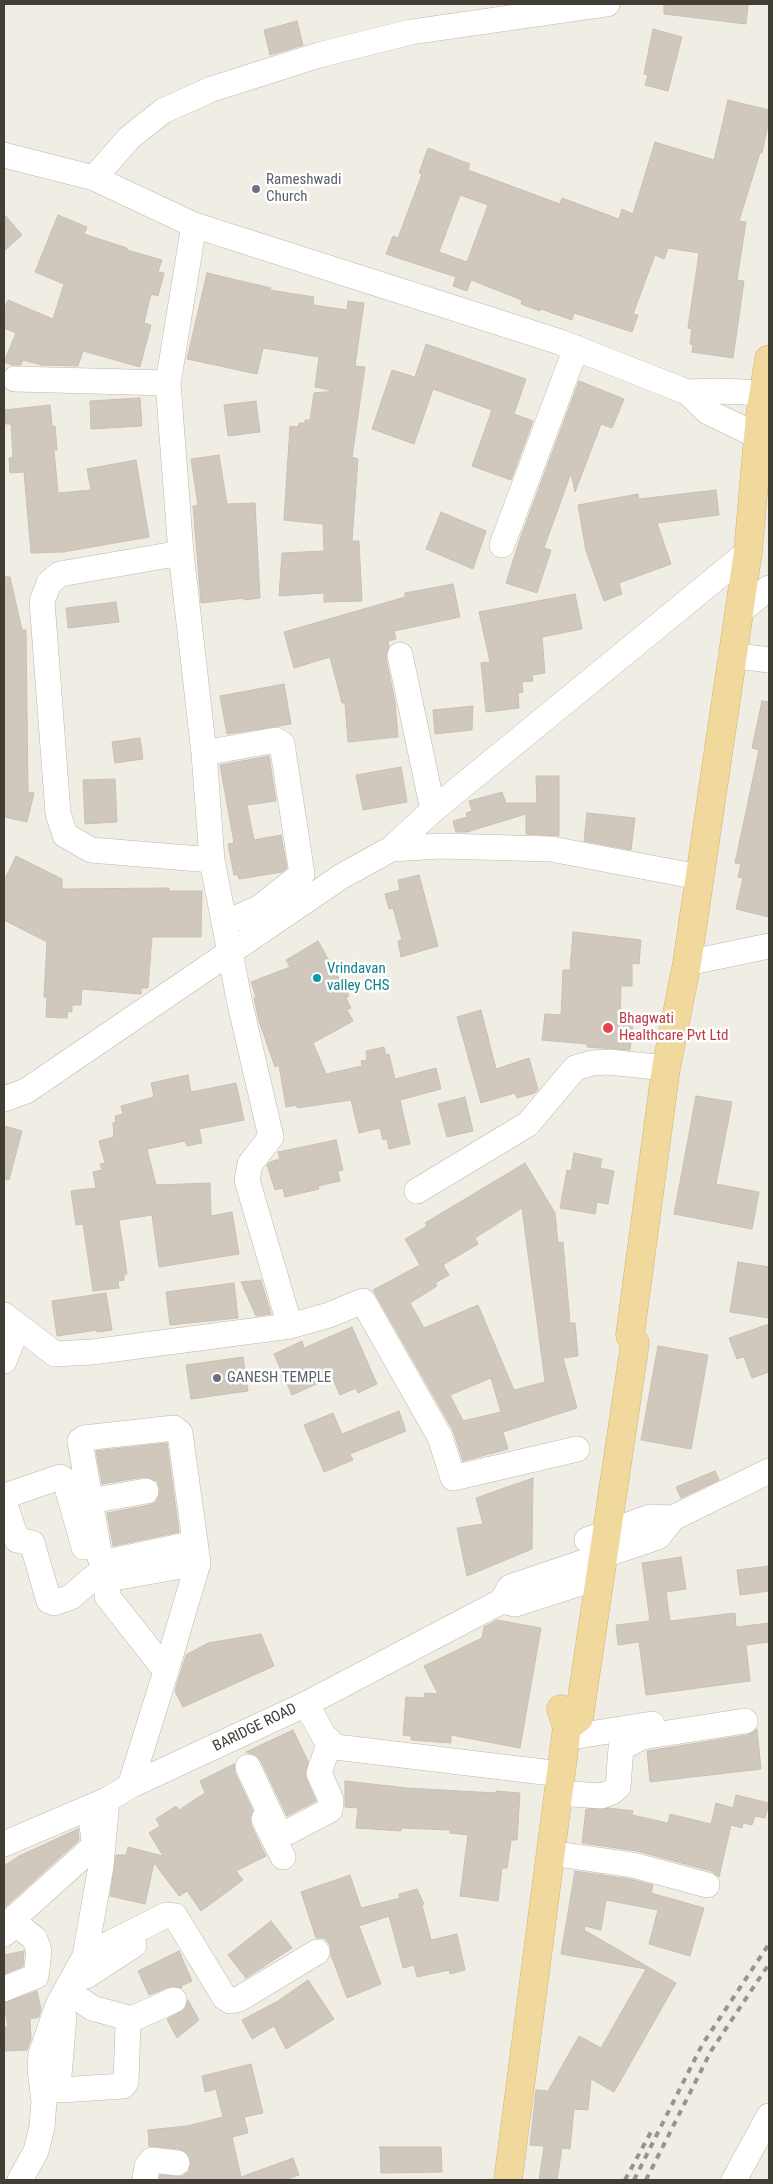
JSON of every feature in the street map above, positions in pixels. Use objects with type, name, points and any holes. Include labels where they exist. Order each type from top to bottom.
[{"type":"main road","points":[[508,2180],[566,1732],[561,1710],[593,1559],[619,1343],[630,1334],[666,1068],[687,963],[748,552],[758,436],[769,359]]},
{"type":"street","points":[[94,178],[129,138],[163,111],[212,89],[319,55],[411,32],[607,4]]},
{"type":"street","points":[[4,154],[94,178],[194,225],[576,348],[687,392],[708,412],[758,436]]},
{"type":"street","points":[[194,225],[168,383],[181,554],[209,752],[212,860],[226,922],[240,1004],[271,1137],[250,1164],[247,1180],[290,1326]]},
{"type":"street","points":[[502,545],[576,348]]},
{"type":"street","points":[[15,380],[168,383]]},
{"type":"street","points":[[687,392],[720,390],[764,393]]},
{"type":"street","points":[[226,922],[307,885],[342,876],[391,849],[433,810],[748,552]]},
{"type":"street","points":[[181,554],[60,574],[49,583],[42,601],[58,813],[65,835],[91,850],[212,860]]},
{"type":"street","points":[[738,613],[769,588]]},
{"type":"street","points":[[400,655],[433,810]]},
{"type":"street","points":[[732,655],[769,660]]},
{"type":"street","points":[[209,752],[276,740],[282,744],[307,885]]},
{"type":"street","points":[[209,752],[224,807]]},
{"type":"street","points":[[391,849],[441,846],[551,849],[699,877]]},
{"type":"street","points":[[4,1099],[26,1091],[231,951],[307,885]]},
{"type":"street","points":[[687,963],[769,946]]},
{"type":"street","points":[[417,1191],[528,1124],[575,1068],[592,1063],[608,1062],[666,1068]]},
{"type":"street","points":[[4,1361],[11,1321],[55,1354],[92,1352],[290,1326],[329,1315],[363,1301],[440,1437],[453,1478],[577,1449]]},
{"type":"street","points":[[130,1786],[166,1672],[197,1553],[180,1433],[174,1428],[84,1438],[80,1441],[100,1558],[106,1562],[197,1553]]},
{"type":"street","points":[[593,1559],[650,1517],[673,1518],[769,1471]]},
{"type":"street","points":[[166,1672],[107,1596],[101,1581],[65,1480],[60,1477],[5,1496],[4,1502],[17,1540],[32,1543],[49,1601],[54,1603],[71,1598],[101,1581],[197,1553]]},
{"type":"street","points":[[90,1501],[146,1491]]},
{"type":"street","name":"BARIDGE ROAD","points":[[4,1844],[98,1804],[130,1786],[226,1743],[306,1704],[502,1602],[515,1604],[593,1559]]},
{"type":"street","points":[[306,1704],[324,1736],[336,1747],[601,1796],[618,1788],[621,1748],[642,1737],[750,1713],[566,1732]]},
{"type":"street","points":[[248,1767],[278,1831],[288,1832],[330,1810],[331,1800],[320,1773],[330,1741]]},
{"type":"street","points":[[226,1743],[283,1857]]},
{"type":"street","points":[[559,1789],[615,1806]]},
{"type":"street","points":[[8,1930],[13,1919],[92,1847],[98,1804]]},
{"type":"street","points":[[20,2180],[36,2151],[42,2127],[44,2101],[50,2083],[66,2004],[81,1975],[101,1866],[98,1804]]},
{"type":"street","points":[[550,1853],[633,1865],[708,1885]]},
{"type":"street","points":[[174,2000],[132,2019],[128,2024],[126,2082],[123,2086],[60,2090],[50,2083],[41,2054],[58,2005],[81,1975],[166,1915],[175,1916],[224,1998],[230,2001],[239,1999],[317,1952]]},
{"type":"street","points":[[4,1989],[29,1980],[36,1976],[38,1971],[39,1951],[35,1939],[20,1927],[8,1930]]},
{"type":"street","points":[[81,1975],[134,1946]]},
{"type":"street","points":[[81,1975],[92,2008],[132,2019]]},
{"type":"street","points":[[734,2180],[769,2116]]},
{"type":"street","points":[[146,2180],[147,2166],[152,2160],[177,2163]]},
{"type":"building","points":[[664,4],[748,4],[746,24],[664,14]]},
{"type":"building","points":[[297,21],[303,45],[270,55],[264,30]]},
{"type":"building","points":[[653,29],[682,37],[668,91],[645,85],[648,75],[644,74]]},
{"type":"building","points":[[728,100],[769,110],[769,120],[762,153],[760,153],[739,221],[746,222],[737,280],[744,281],[733,358],[692,352],[693,345],[690,344],[692,329],[688,328],[699,253],[668,248],[664,259],[655,255],[633,314],[638,315],[632,332],[574,313],[572,320],[541,309],[540,311],[521,304],[522,300],[471,280],[467,291],[453,286],[456,277],[386,254],[393,236],[398,238],[422,174],[419,173],[428,148],[470,164],[468,170],[560,204],[562,198],[619,219],[622,209],[633,214],[655,142],[714,160]],"holes":[[[460,195],[488,205],[467,262],[439,252]]]},
{"type":"building","points":[[4,214],[22,235],[4,251]]},
{"type":"building","points":[[58,215],[87,227],[84,234],[127,248],[127,250],[162,260],[158,272],[164,273],[158,296],[151,294],[144,323],[151,325],[140,367],[83,351],[78,366],[41,365],[23,360],[21,365],[12,365],[4,362],[16,333],[4,328],[4,311],[8,300],[53,319],[64,284],[35,272]]},
{"type":"building","points":[[207,273],[271,288],[270,290],[314,297],[313,305],[347,310],[348,301],[364,303],[355,366],[365,367],[352,457],[358,459],[352,541],[359,541],[362,601],[324,602],[324,593],[279,596],[282,553],[324,551],[323,524],[284,520],[290,426],[298,427],[299,423],[305,423],[305,420],[310,420],[314,393],[334,391],[315,387],[319,357],[263,348],[257,374],[187,359]]},
{"type":"building","points":[[426,344],[526,379],[514,414],[533,421],[511,480],[472,466],[492,410],[433,389],[414,444],[372,429],[392,370],[415,377]]},
{"type":"building","points":[[579,381],[624,399],[612,428],[601,424],[575,492],[571,473],[544,548],[551,550],[537,593],[506,583],[520,539]]},
{"type":"building","points":[[140,398],[142,426],[91,429],[90,401]]},
{"type":"building","points":[[256,401],[260,432],[228,436],[224,405]]},
{"type":"building","points":[[50,405],[52,426],[55,426],[57,450],[54,450],[58,493],[91,490],[87,469],[136,460],[149,537],[63,552],[31,553],[24,472],[10,473],[9,458],[13,457],[11,424],[6,424],[4,410]]},
{"type":"building","points":[[219,455],[227,504],[255,503],[260,598],[201,603],[193,506],[198,505],[191,459]]},
{"type":"building","points":[[716,490],[719,515],[657,523],[671,564],[619,583],[622,594],[604,601],[586,551],[578,505],[638,494],[639,499]]},
{"type":"building","points":[[441,512],[486,531],[473,569],[426,549]]},
{"type":"building","points":[[4,577],[10,577],[22,630],[26,630],[28,792],[34,793],[27,822],[4,817]]},
{"type":"building","points":[[453,584],[460,617],[394,631],[396,639],[388,641],[389,646],[386,658],[395,702],[398,737],[348,742],[345,703],[342,703],[330,657],[294,668],[284,632],[405,597],[405,593]]},
{"type":"building","points":[[575,594],[582,629],[542,637],[545,673],[532,675],[533,681],[522,682],[523,692],[518,693],[519,708],[486,712],[481,663],[490,662],[479,612]]},
{"type":"building","points":[[116,602],[119,622],[68,628],[66,608]]},
{"type":"building","points":[[284,684],[291,724],[227,734],[220,696]]},
{"type":"building","points":[[762,701],[769,702],[769,917],[736,909],[743,878],[738,877],[741,864],[735,863],[759,750],[752,748]]},
{"type":"building","points":[[473,706],[472,730],[435,734],[433,710]]},
{"type":"building","points":[[140,738],[143,759],[115,763],[112,742]]},
{"type":"building","points":[[269,756],[276,801],[247,805],[254,840],[281,835],[287,868],[282,872],[239,879],[238,875],[234,875],[228,844],[234,843],[220,765]]},
{"type":"building","points":[[401,767],[407,802],[363,810],[356,775]]},
{"type":"building","points":[[536,776],[559,776],[559,836],[526,834],[526,814],[467,832],[456,832],[453,821],[467,817],[466,813],[472,811],[469,801],[502,792],[506,803],[537,803]]},
{"type":"building","points":[[115,779],[117,822],[85,824],[83,780]]},
{"type":"building","points":[[587,813],[635,818],[631,850],[584,841]]},
{"type":"building","points":[[16,856],[62,879],[62,889],[169,888],[169,891],[202,891],[201,937],[152,937],[148,988],[141,988],[141,994],[82,989],[81,1005],[72,1005],[72,1012],[68,1011],[67,1018],[46,1017],[47,997],[44,997],[47,942],[4,920],[4,881]]},
{"type":"building","points":[[419,875],[438,946],[401,957],[398,941],[402,940],[393,908],[389,909],[385,894],[400,890],[398,880]]},
{"type":"building","points":[[573,932],[641,940],[639,964],[632,963],[632,986],[621,986],[620,1021],[633,1022],[630,1050],[587,1047],[587,1044],[542,1040],[545,1014],[561,1015],[563,970],[570,970]]},
{"type":"building","points":[[318,941],[349,996],[346,998],[351,1008],[347,1010],[353,1021],[313,1043],[326,1074],[362,1066],[361,1061],[367,1060],[366,1051],[384,1047],[386,1055],[389,1054],[395,1079],[436,1068],[441,1089],[400,1100],[410,1144],[389,1149],[387,1139],[383,1140],[380,1128],[359,1133],[351,1100],[297,1108],[297,1105],[286,1107],[279,1065],[275,1067],[259,1021],[254,998],[256,997],[251,982],[290,967],[286,960]]},
{"type":"building","points":[[481,1010],[496,1069],[529,1058],[538,1089],[535,1093],[517,1098],[515,1093],[481,1103],[457,1017]]},
{"type":"building","points":[[188,1075],[191,1092],[236,1083],[244,1120],[199,1129],[202,1143],[187,1146],[185,1141],[147,1149],[156,1185],[210,1183],[211,1216],[232,1212],[239,1254],[159,1267],[152,1215],[119,1220],[127,1274],[124,1274],[124,1280],[118,1281],[119,1288],[93,1291],[83,1224],[76,1225],[71,1191],[96,1188],[93,1172],[102,1170],[100,1164],[105,1163],[99,1141],[114,1137],[113,1123],[116,1122],[115,1116],[123,1114],[121,1106],[154,1097],[151,1083]]},
{"type":"building","points":[[696,1096],[732,1102],[716,1184],[759,1192],[752,1229],[674,1214]]},
{"type":"building","points":[[465,1097],[473,1131],[447,1137],[438,1104]]},
{"type":"building","points":[[4,1126],[22,1131],[9,1180],[4,1179]]},
{"type":"building","points":[[336,1140],[343,1170],[338,1171],[340,1181],[318,1186],[319,1189],[285,1197],[283,1188],[275,1190],[267,1165],[280,1159],[278,1152]]},
{"type":"building","points":[[574,1153],[602,1159],[600,1168],[614,1171],[608,1204],[597,1202],[595,1214],[560,1208],[567,1170],[571,1171]]},
{"type":"building","points":[[525,1163],[555,1213],[558,1243],[563,1242],[570,1323],[575,1323],[578,1356],[563,1358],[577,1408],[503,1432],[508,1449],[463,1461],[453,1430],[373,1290],[420,1265],[405,1239],[427,1226],[425,1223]],"holes":[[[522,1208],[545,1382],[514,1390],[478,1305],[424,1328],[410,1303],[437,1286],[435,1283],[449,1275],[443,1265],[478,1244],[475,1238]],[[491,1378],[501,1412],[463,1421],[450,1395]]]},
{"type":"building","points":[[738,1262],[769,1267],[769,1318],[730,1312]]},
{"type":"building","points":[[261,1280],[271,1314],[256,1316],[241,1282]]},
{"type":"building","points":[[234,1283],[238,1318],[170,1325],[166,1292]]},
{"type":"building","points":[[106,1293],[112,1330],[97,1332],[97,1330],[57,1336],[52,1301]]},
{"type":"building","points":[[769,1324],[769,1372],[752,1378],[744,1357],[737,1359],[729,1338]]},
{"type":"building","points":[[352,1327],[377,1384],[358,1393],[356,1388],[340,1395],[332,1377],[292,1395],[274,1354],[302,1341],[304,1348]]},
{"type":"building","points":[[658,1346],[708,1355],[691,1449],[641,1440]]},
{"type":"building","name":"GANESH TEMPLE","points":[[243,1357],[248,1391],[191,1399],[186,1365]]},
{"type":"building","points":[[399,1411],[406,1431],[350,1454],[353,1460],[324,1472],[304,1425],[333,1413],[342,1434]]},
{"type":"building","points":[[167,1443],[179,1532],[113,1546],[107,1513],[156,1502],[160,1489],[157,1481],[144,1477],[102,1484],[96,1451]]},
{"type":"building","points":[[715,1471],[719,1480],[681,1498],[676,1487]]},
{"type":"building","points":[[533,1478],[532,1549],[467,1576],[457,1528],[483,1524],[476,1498]]},
{"type":"building","points":[[681,1557],[686,1589],[666,1592],[670,1621],[735,1613],[736,1627],[769,1623],[769,1642],[746,1645],[750,1681],[646,1695],[639,1642],[618,1645],[616,1625],[650,1621],[642,1563]]},
{"type":"building","points":[[769,1566],[769,1591],[740,1595],[737,1570]]},
{"type":"building","points":[[497,1620],[541,1628],[520,1748],[451,1735],[451,1743],[411,1740],[411,1736],[403,1735],[406,1697],[424,1698],[425,1693],[438,1694],[424,1666],[482,1638],[484,1627]]},
{"type":"building","points":[[261,1634],[274,1666],[183,1707],[175,1691],[186,1655],[208,1643]]},
{"type":"building","points":[[757,1729],[761,1769],[650,1782],[647,1751],[747,1735]]},
{"type":"building","points":[[293,1730],[308,1761],[306,1778],[316,1801],[287,1816],[261,1761],[256,1755],[246,1752]]},
{"type":"building","points":[[234,1764],[235,1773],[253,1811],[250,1818],[251,1825],[266,1856],[236,1871],[243,1880],[201,1911],[187,1891],[179,1896],[154,1863],[145,1904],[110,1896],[116,1855],[126,1855],[128,1847],[163,1856],[149,1833],[160,1826],[156,1819],[176,1806],[179,1810],[205,1793],[200,1781]]},
{"type":"building","points":[[345,1781],[407,1788],[520,1793],[517,1840],[511,1840],[507,1868],[502,1868],[498,1901],[460,1896],[468,1835],[450,1833],[450,1830],[401,1828],[401,1831],[356,1828],[358,1808],[345,1807]]},
{"type":"building","points":[[736,1795],[769,1803],[765,1818],[755,1816],[752,1825],[743,1823],[742,1828],[731,1825],[719,1877],[711,1871],[637,1851],[582,1843],[586,1809],[609,1808],[633,1811],[632,1815],[668,1823],[670,1814],[711,1824],[716,1803],[733,1808]]},
{"type":"building","points":[[78,1829],[79,1840],[4,1908],[4,1866],[19,1856]]},
{"type":"building","points":[[575,1871],[630,1879],[653,1885],[651,1893],[704,1908],[690,1956],[649,1944],[658,1910],[606,1900],[601,1930],[585,1926],[584,1930],[676,1983],[614,2092],[591,2079],[588,2110],[574,2109],[570,2149],[562,2148],[557,2180],[539,2180],[544,2146],[530,2145],[536,2090],[548,2091],[579,2036],[601,2048],[646,1969],[561,1954]]},
{"type":"building","points":[[350,1875],[361,1908],[400,1898],[399,1894],[417,1889],[424,1904],[422,1905],[431,1940],[457,1934],[465,1970],[450,1974],[449,1970],[417,1977],[414,1965],[403,1968],[389,1916],[359,1926],[381,1984],[347,1998],[331,1955],[330,1945],[324,1938],[316,1938],[301,1892]]},
{"type":"building","points":[[271,1921],[292,1948],[246,1978],[228,1955]]},
{"type":"building","points":[[24,1951],[23,1966],[4,1974],[4,1955]]},
{"type":"building","points":[[179,1951],[192,1981],[181,1986],[182,1988],[169,1987],[149,1995],[138,1971]]},
{"type":"building","points":[[308,1980],[334,2019],[286,2049],[274,2026],[252,2039],[242,2020],[278,2001]]},
{"type":"building","points":[[37,1991],[41,2009],[39,2017],[30,2019],[31,2039],[27,2050],[4,2051],[4,2027],[8,2027],[4,2003]]},
{"type":"building","points":[[188,2000],[199,2020],[177,2038],[167,2019],[185,2009]]},
{"type":"building","points":[[251,2064],[263,2113],[244,2117],[248,2133],[232,2137],[241,2177],[293,2158],[299,2175],[285,2180],[159,2180],[160,2175],[183,2176],[189,2171],[190,2158],[186,2152],[179,2149],[149,2146],[148,2130],[187,2126],[223,2117],[216,2089],[205,2092],[202,2076]]},
{"type":"building","points":[[380,2147],[441,2147],[442,2172],[381,2173]]},
{"type":"railway","points":[[634,2180],[702,2045],[769,1944]]},
{"type":"railway","points":[[646,2180],[711,2051],[769,1964]]},
{"type":"railway","points":[[625,2180],[652,2130]]},
{"type":"place","name":"Rameshwadi Church","points":[[256,189]]},
{"type":"place","name":"Vrindavan valley CHS","points":[[317,978]]},
{"type":"place","name":"Bhagwati Healthcare Pvt Ltd","points":[[608,1028]]},
{"type":"place","name":"GANESH TEMPLE","points":[[217,1378]]}]
